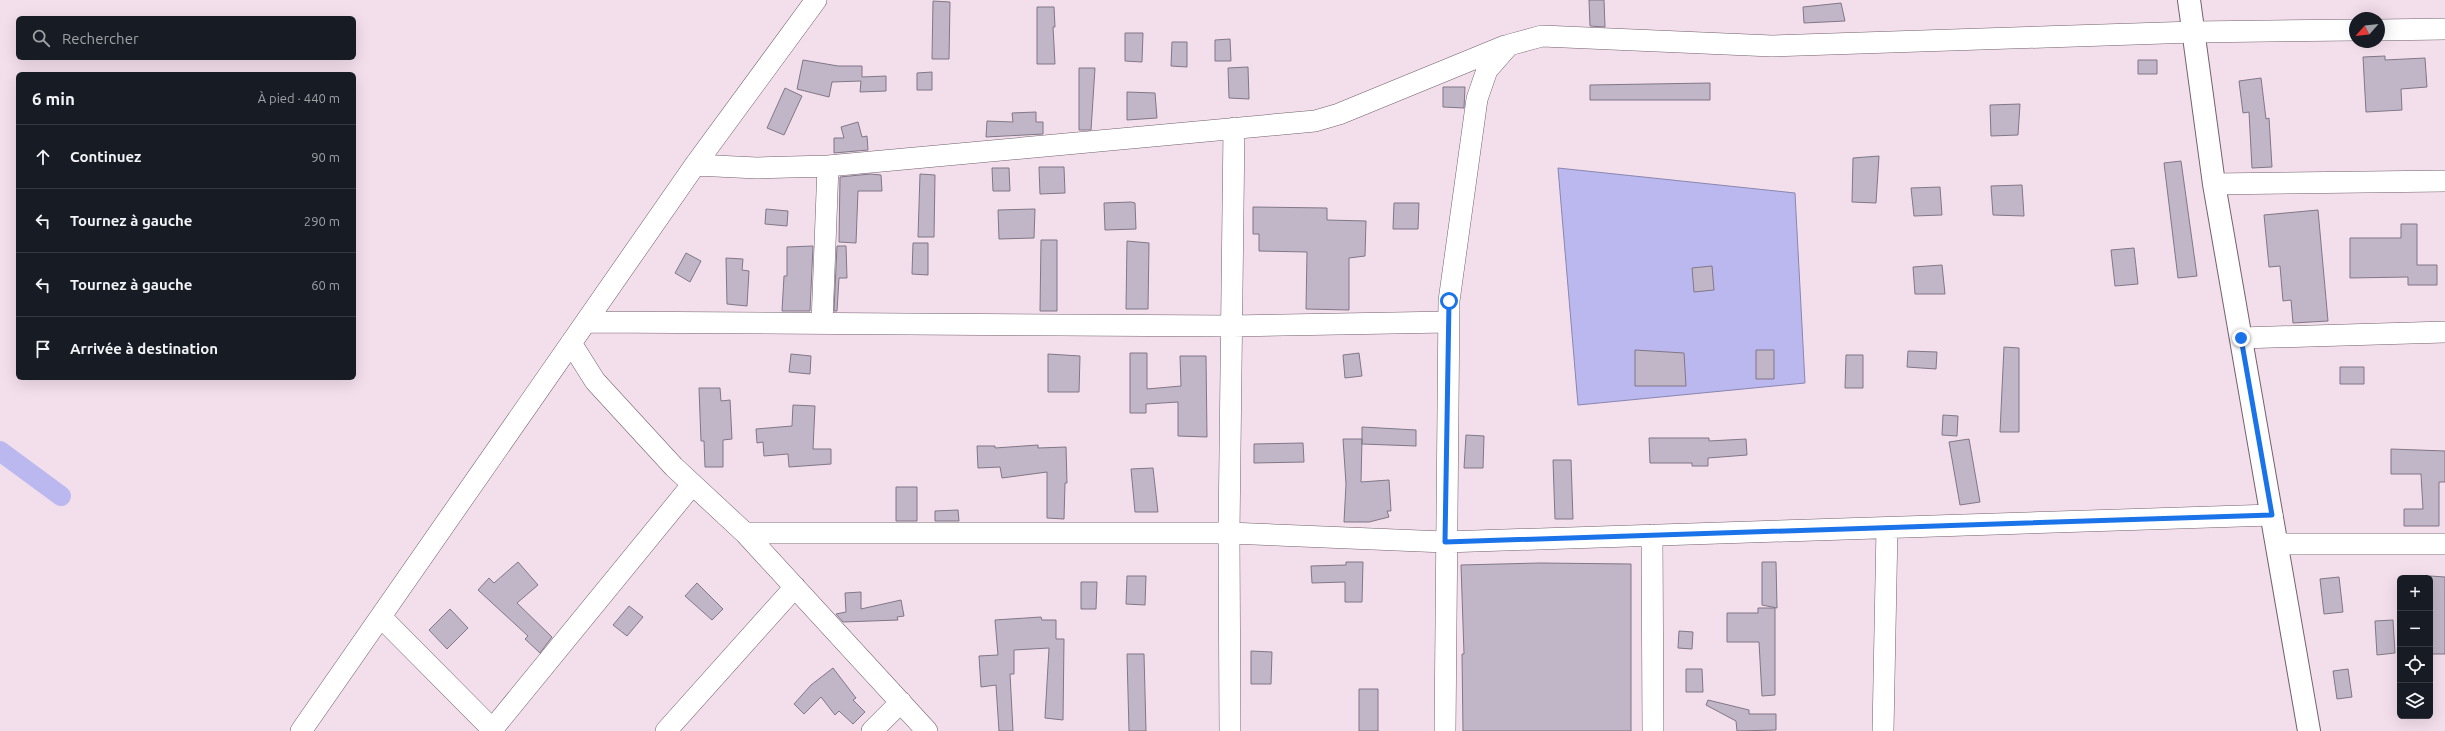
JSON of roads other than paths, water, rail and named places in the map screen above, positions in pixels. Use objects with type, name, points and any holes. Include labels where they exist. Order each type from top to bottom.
[{"type":"main road","points":[[2189,0],[2214,184],[2309,731]]},
{"type":"street","points":[[301,731],[695,165],[816,0]]},
{"type":"street","points":[[2385,30],[2445,29]]},
{"type":"street","points":[[695,165],[756,168],[828,166],[1315,121],[1339,114],[1509,45],[1542,36],[1772,46],[2194,32],[2349,30]]},
{"type":"street","points":[[1445,731],[1445,542],[1448,322],[1450,293],[1477,99],[1487,70],[1509,45]]},
{"type":"street","points":[[1230,731],[1229,533],[1234,128]]},
{"type":"street","points":[[822,323],[828,166]]},
{"type":"street","points":[[2214,184],[2445,181]]},
{"type":"street","points":[[586,322],[1232,326],[1448,322]]},
{"type":"street","points":[[2241,338],[2445,332]]},
{"type":"street","points":[[571,343],[595,380],[692,485],[745,533],[927,731]]},
{"type":"street","points":[[381,617],[492,730],[692,485]]},
{"type":"street","points":[[745,533],[1229,533],[1445,542],[2272,515]]},
{"type":"street","points":[[1883,731],[1887,528]]},
{"type":"street","points":[[1652,535],[1653,731]]},
{"type":"street","points":[[2277,544],[2445,544]]},
{"type":"street","points":[[666,731],[795,587]]},
{"type":"street","points":[[872,731],[901,702]]},
{"type":"water","points":[[1558,168],[1795,193],[1805,383],[1578,405]]},
{"type":"waterway","points":[[0,451],[61,496]]}]
